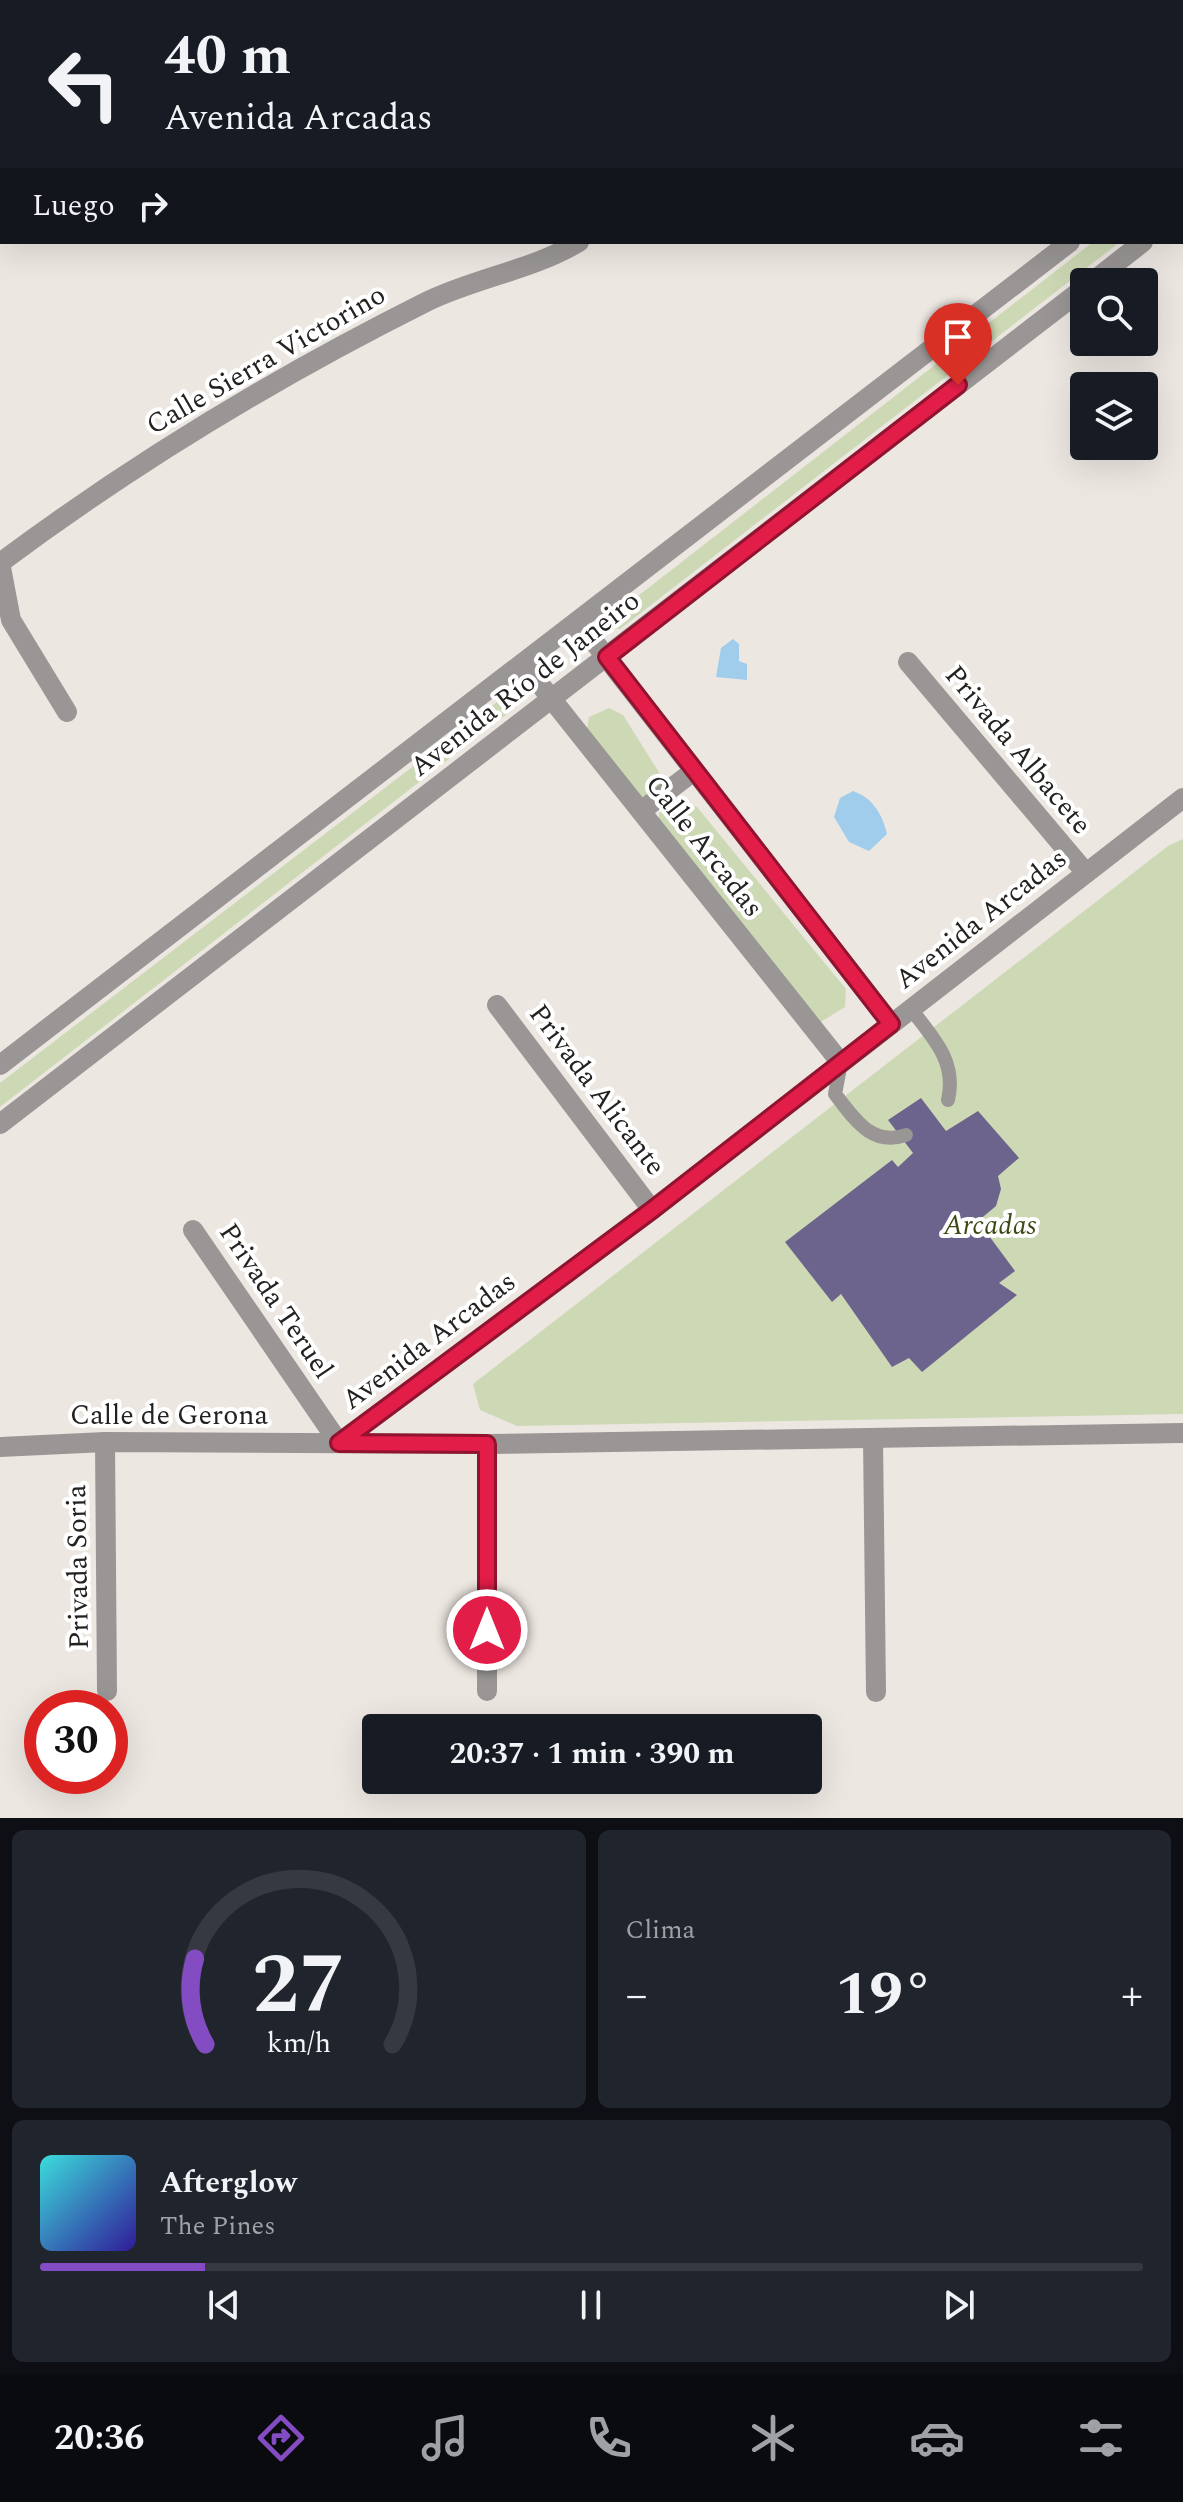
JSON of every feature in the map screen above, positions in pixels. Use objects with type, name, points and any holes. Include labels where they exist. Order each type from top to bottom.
[{"type":"street","name":"Calle Sierra Victorino","points":[[0,563],[98,491],[213,418],[429,301],[574,244]]},
{"type":"street","name":"Avenida Río de Janeiro","points":[[0,1065],[1067,244]]},
{"type":"street","points":[[1110,268],[1140,244]]},
{"type":"street","name":"Avenida Río de Janeiro","points":[[0,1124],[1070,299]]},
{"type":"street","points":[[0,563],[6,616],[67,712]]},
{"type":"street","name":"Calle Arcadas","points":[[578,621],[891,1024]]},
{"type":"street","name":"Privada Albacete","points":[[908,662],[1086,873]]},
{"type":"street","name":"Calle Arcadas","points":[[523,663],[841,1063]]},
{"type":"street","points":[[641,811],[694,771]]},
{"type":"street","name":"Avenida Arcadas","points":[[339,1443],[652,1210],[1183,798]]},
{"type":"street","name":"Privada Alicante","points":[[497,1005],[652,1210]]},
{"type":"street","name":"Privada Teruel","points":[[193,1230],[339,1443]]},
{"type":"street","name":"Avenida Arcadas","points":[[339,1443],[487,1444],[1183,1433]]},
{"type":"street","points":[[873,1438],[876,1692]]},
{"type":"street","name":"Calle de Gerona","points":[[0,1447],[105,1442],[339,1443]]},
{"type":"street","name":"Privada Soria","points":[[105,1442],[107,1690]]},
{"type":"street","points":[[487,1444],[487,1691]]},
{"type":"lane","points":[[911,1009],[947,1058],[952,1085],[948,1100]]},
{"type":"lane","points":[[841,1063],[835,1094],[864,1130],[893,1139],[906,1135]]},
{"type":"green space","points":[[1090,244],[1117,244],[1086,268],[1070,268],[1070,281],[620,629],[609,629],[611,617]]},
{"type":"green space","points":[[497,702],[507,714],[0,1107],[0,1083]]},
{"type":"green space","points":[[609,708],[623,715],[665,782],[643,798],[586,735],[589,717]]},
{"type":"green space","points":[[678,799],[697,807],[846,989],[845,1007],[819,1023],[659,828],[659,813]]},
{"type":"green space","name":"Arcadas","points":[[1183,839],[1183,1414],[517,1426],[480,1410],[473,1384],[1168,846]]},
{"type":"water","points":[[733,639],[739,644],[739,661],[747,664],[747,680],[716,677],[721,648]]},
{"type":"water","points":[[853,791],[876,808],[887,834],[869,851],[849,842],[834,817],[840,798]]},
{"type":"building","points":[[921,1098],[946,1131],[978,1111],[1019,1158],[998,1176],[1001,1189],[996,1206],[978,1221],[1015,1271],[999,1283],[1017,1295],[922,1372],[909,1358],[892,1367],[841,1294],[832,1302],[785,1242],[892,1160],[898,1167],[913,1153],[888,1120]]},
{"type":"route","points":[[487,1630],[487,1444],[339,1443],[652,1210],[891,1024],[607,657],[958,385]]}]
